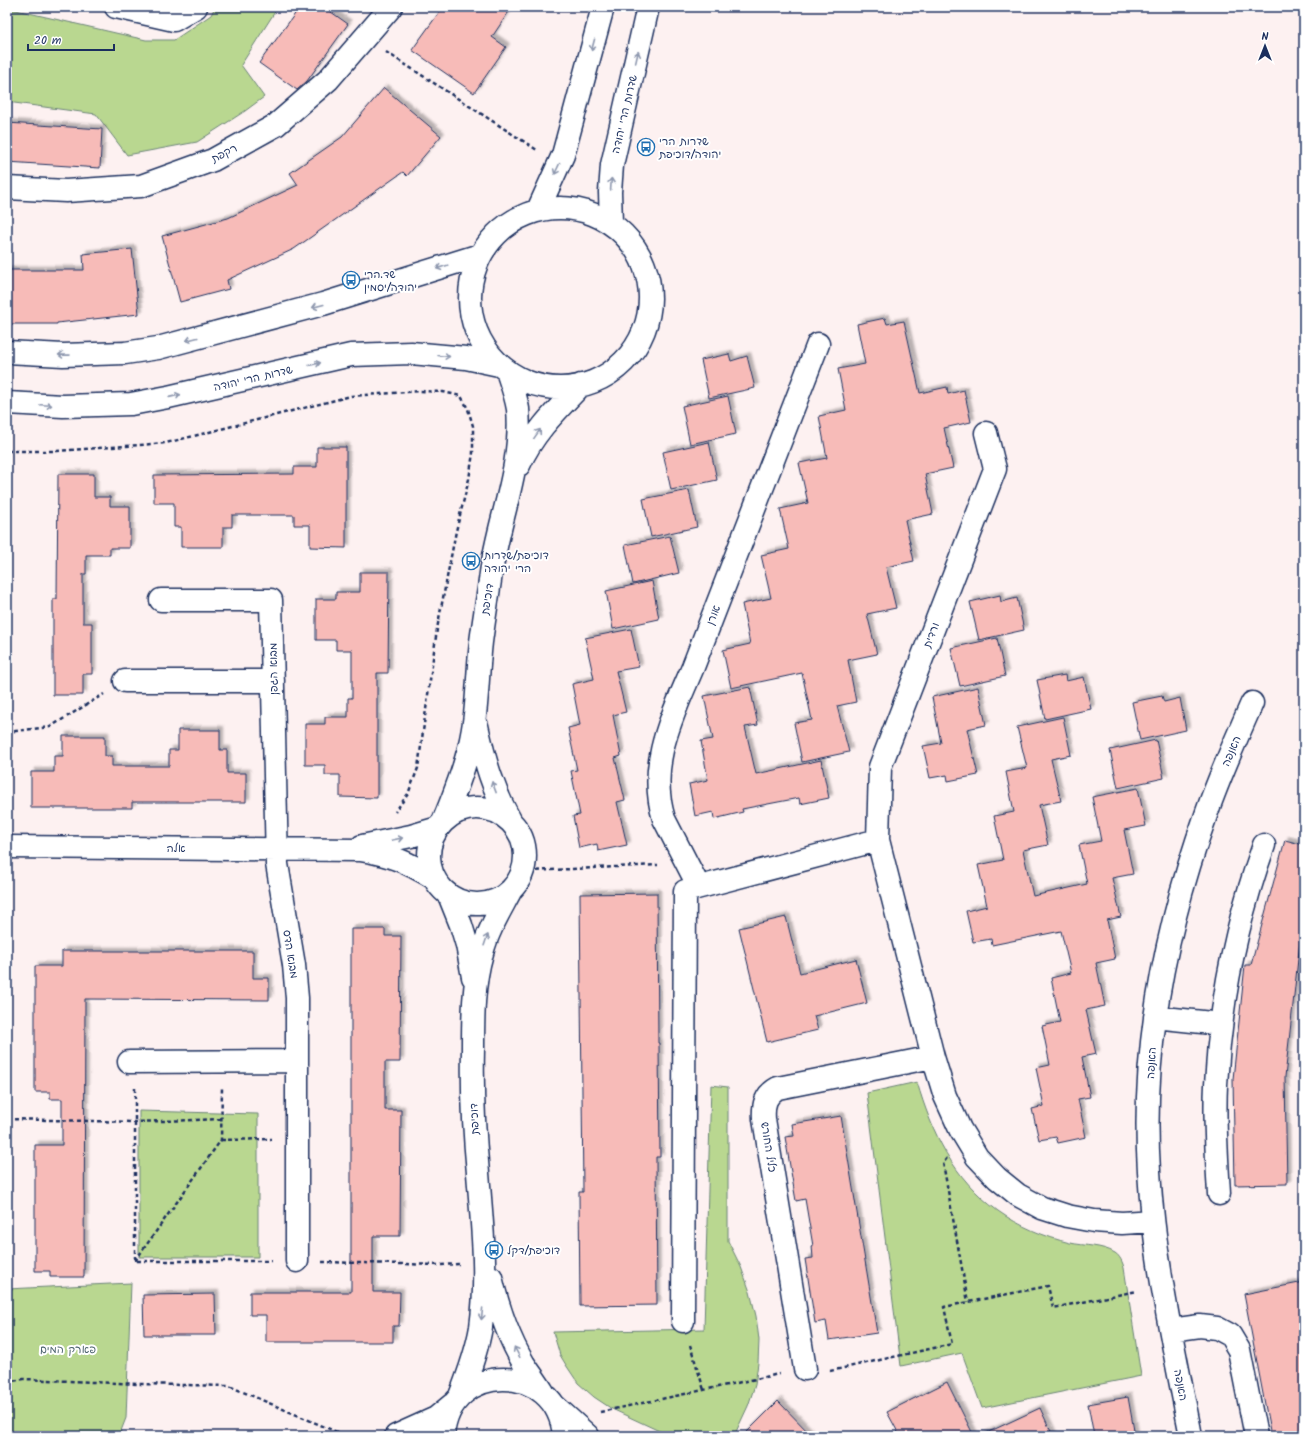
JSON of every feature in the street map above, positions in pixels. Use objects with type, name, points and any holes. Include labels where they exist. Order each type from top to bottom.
[{"type":"street","points":[[116,7],[174,20],[196,7]]},
{"type":"street","name":"רקפת","points":[[7,188],[66,191],[141,186],[213,160],[276,125],[328,80],[391,7]]},
{"type":"street","points":[[538,210],[563,156],[603,7]]},
{"type":"street","name":"שדרות הרי יהודה","points":[[611,223],[610,192],[612,165],[648,7]]},
{"type":"street","points":[[564,208],[589,212],[611,223],[633,244],[646,270],[650,300],[645,329],[630,354],[608,374],[581,386],[555,388],[530,383],[503,368],[480,342],[470,313],[470,283],[480,255],[494,235],[515,219],[538,210],[564,208]]},
{"type":"street","points":[[7,352],[71,355],[126,354],[158,348],[323,304],[480,255]]},
{"type":"street","name":"אורן","points":[[699,887],[664,819],[661,808],[659,772],[663,744],[672,717],[818,344]]},
{"type":"street","name":"שדרות הרי יהודה","points":[[7,403],[63,406],[131,404],[168,397],[351,355],[411,353],[466,358],[503,368]]},
{"type":"street","name":"דוכיפת","points":[[440,825],[460,780],[475,718],[481,643],[493,562],[512,481],[518,438],[518,409],[515,396],[503,368]]},
{"type":"street","name":"דוכיפת","points":[[512,481],[523,456],[537,433],[555,411],[581,386]]},
{"type":"street","name":"ורדית","points":[[986,433],[995,469],[880,767],[878,840],[945,1096],[960,1129],[977,1156],[997,1178],[1018,1195],[1042,1208],[1067,1216],[1094,1221],[1122,1223],[1153,1221]]},
{"type":"street","name":"מבוא הגפן","points":[[161,600],[272,600],[276,848]]},
{"type":"street","points":[[125,681],[273,681]]},
{"type":"street","name":"האנפה","points":[[1191,1436],[1163,1286],[1153,1221],[1148,1170],[1148,1106],[1152,1043],[1160,983],[1172,925],[1188,867],[1228,757],[1252,703]]},
{"type":"street","name":"דוכיפת","points":[[475,718],[490,776],[500,802],[511,822]]},
{"type":"street","points":[[477,808],[500,813],[511,822],[523,841],[526,856],[523,872],[516,885],[511,890],[500,899],[485,904],[469,904],[448,895],[438,885],[431,872],[428,856],[431,841],[440,825],[455,813],[477,808]]},
{"type":"street","name":"אלה","points":[[345,849],[411,836],[440,825]]},
{"type":"street","points":[[683,1321],[685,891],[878,840]]},
{"type":"street","points":[[1219,1194],[1216,1085],[1221,1024],[1234,946],[1252,878],[1264,845]]},
{"type":"street","name":"אלה","points":[[7,847],[345,849],[372,852],[400,859],[434,878]]},
{"type":"street","name":"מבוא הדס","points":[[276,848],[277,864],[295,974],[297,998],[297,1261]]},
{"type":"street","name":"דוכיפת","points":[[443,1436],[446,1420],[457,1400],[472,1362],[478,1340],[484,1294],[483,1255],[473,1103],[475,992],[485,942],[494,921],[511,890]]},
{"type":"street","name":"דוכיפת","points":[[448,895],[461,925],[467,945],[475,992]]},
{"type":"street","points":[[1155,1017],[1221,1024]]},
{"type":"street","name":"כליל החורש","points":[[805,1369],[764,1119],[763,1109],[766,1098],[771,1092],[778,1088],[934,1057]]},
{"type":"street","points":[[132,1062],[297,1061]]},
{"type":"street","name":"דוכיפת","points":[[483,1255],[508,1334],[524,1364],[549,1400]]},
{"type":"street","points":[[1171,1330],[1200,1326],[1216,1328],[1230,1335],[1239,1350],[1256,1436]]},
{"type":"street","points":[[396,1436],[436,1418],[475,1385],[493,1379],[503,1378],[513,1379],[531,1385],[549,1400],[566,1427],[588,1436]]},
{"type":"path","points":[[364,38],[559,164]]},
{"type":"path","points":[[7,732],[50,727],[125,681]]},
{"type":"path","points":[[523,872],[687,863]]},
{"type":"path","points":[[135,1261],[221,1140],[222,1061]]},
{"type":"path","points":[[132,1062],[135,1122],[135,1261]]},
{"type":"path","points":[[7,1119],[135,1122],[222,1119]]},
{"type":"path","points":[[221,1140],[297,1139]]},
{"type":"path","points":[[966,1139],[943,1163],[968,1302]]},
{"type":"path","points":[[135,1261],[297,1261],[441,1265],[483,1255]]},
{"type":"path","points":[[566,1427],[704,1390],[805,1369],[807,1376],[952,1344],[944,1307],[1048,1286],[1053,1308],[1163,1286]]},
{"type":"path","points":[[683,1321],[704,1390]]},
{"type":"path","points":[[7,1382],[24,1379],[229,1386],[346,1436]]},
{"type":"green space","points":[[215,7],[278,7],[241,65],[264,97],[197,142],[127,155],[96,114],[7,102],[7,8],[146,40],[174,40],[211,15]]},
{"type":"green space","points":[[917,1082],[937,1137],[946,1153],[968,1184],[982,1198],[1006,1216],[1051,1238],[1070,1243],[1105,1248],[1117,1254],[1124,1268],[1141,1376],[982,1408],[962,1353],[901,1366],[867,1093]]},
{"type":"green space","points":[[711,1085],[728,1087],[728,1241],[741,1267],[750,1292],[756,1316],[759,1340],[758,1363],[755,1385],[748,1406],[734,1436],[670,1436],[612,1409],[594,1397],[578,1383],[560,1355],[553,1332],[704,1329]]},
{"type":"green space","points":[[139,1111],[258,1114],[258,1257],[139,1257]]},
{"type":"green space","name":"פארק המים","points":[[131,1283],[126,1418],[119,1436],[7,1436],[7,1289]]},
{"type":"building","points":[[300,7],[324,7],[348,24],[307,81],[297,90],[259,63]]},
{"type":"building","points":[[443,7],[512,7],[492,37],[506,47],[474,93],[412,50]]},
{"type":"building","points":[[384,88],[441,136],[407,176],[403,172],[294,249],[227,280],[229,289],[180,302],[162,236],[228,218],[298,185],[290,173],[342,137]]},
{"type":"building","points":[[7,123],[102,129],[100,168],[7,162]]},
{"type":"building","points":[[132,249],[139,314],[57,324],[7,324],[7,270],[84,270],[83,254]]},
{"type":"building","points":[[885,318],[887,324],[904,321],[920,393],[947,387],[948,394],[964,390],[971,422],[944,428],[953,468],[925,474],[933,514],[905,520],[914,561],[886,567],[896,608],[867,614],[877,654],[848,660],[856,702],[837,706],[849,752],[802,762],[794,723],[812,720],[802,673],[731,688],[723,650],[750,644],[742,604],[771,598],[761,555],[789,549],[780,509],[808,503],[799,463],[827,458],[819,416],[846,410],[838,369],[865,364],[857,324]]},
{"type":"building","points":[[729,354],[731,361],[747,356],[755,388],[709,398],[701,360]]},
{"type":"building","points":[[728,396],[736,434],[690,444],[682,406]]},
{"type":"building","points":[[709,442],[717,480],[671,490],[663,452]]},
{"type":"building","points":[[317,447],[346,447],[346,548],[310,547],[310,525],[294,525],[294,515],[232,515],[232,527],[223,527],[223,547],[181,547],[181,527],[174,527],[174,503],[154,503],[154,475],[294,474],[294,467],[317,467]]},
{"type":"building","points":[[58,474],[94,474],[94,497],[110,497],[110,506],[130,506],[130,548],[110,548],[110,555],[86,555],[86,574],[83,574],[83,623],[92,623],[92,674],[83,674],[83,695],[53,695],[53,599],[57,599]]},
{"type":"building","points":[[689,490],[697,527],[651,537],[643,499]]},
{"type":"building","points":[[670,536],[679,573],[633,584],[625,545]]},
{"type":"building","points":[[360,572],[389,572],[388,673],[377,673],[377,798],[340,797],[340,775],[325,775],[325,765],[305,765],[305,724],[325,724],[325,717],[348,717],[348,698],[352,698],[352,650],[336,650],[336,640],[316,640],[316,599],[336,599],[336,592],[360,592]]},
{"type":"building","points":[[652,581],[659,619],[613,629],[606,591]]},
{"type":"building","points":[[1000,595],[1001,602],[1017,598],[1024,630],[979,640],[970,602]]},
{"type":"building","points":[[631,629],[639,667],[616,671],[626,712],[613,715],[621,756],[615,758],[625,800],[617,802],[627,845],[598,851],[597,844],[579,848],[573,816],[580,815],[571,771],[577,770],[568,728],[580,725],[572,684],[594,679],[585,638]]},
{"type":"building","points":[[997,638],[1005,676],[960,686],[951,648]]},
{"type":"building","points":[[1065,675],[1066,681],[1084,677],[1091,709],[1045,719],[1037,680]]},
{"type":"building","points":[[750,687],[758,725],[745,727],[756,774],[821,760],[829,798],[800,804],[799,798],[742,809],[743,812],[714,819],[713,812],[695,816],[689,784],[708,780],[701,741],[713,739],[704,696]]},
{"type":"building","points":[[978,687],[986,725],[967,729],[978,775],[948,781],[947,775],[930,778],[923,746],[941,743],[932,697]]},
{"type":"building","points":[[1162,696],[1164,702],[1180,698],[1186,730],[1140,740],[1132,702]]},
{"type":"building","points":[[1063,717],[1071,755],[1051,759],[1061,801],[1039,805],[1048,845],[1023,850],[1033,896],[1087,884],[1079,845],[1101,841],[1092,797],[1138,788],[1146,826],[1124,830],[1133,874],[1112,878],[1121,917],[1107,920],[1115,959],[1096,963],[1105,1006],[1086,1010],[1096,1054],[1082,1057],[1090,1097],[1078,1099],[1086,1137],[1058,1143],[1056,1137],[1039,1140],[1032,1109],[1044,1106],[1036,1068],[1050,1065],[1042,1026],[1060,1022],[1051,978],[1071,973],[1061,931],[992,945],[991,939],[973,942],[966,911],[987,906],[978,865],[1003,860],[994,816],[1014,812],[1006,772],[1027,768],[1017,727]]},
{"type":"building","points":[[178,730],[220,730],[220,750],[227,750],[227,773],[246,773],[246,802],[132,802],[132,808],[31,808],[31,772],[54,772],[54,756],[63,756],[63,736],[105,736],[105,756],[112,756],[112,766],[169,766],[169,750],[178,750]]},
{"type":"building","points":[[1156,740],[1164,778],[1118,788],[1110,750]]},
{"type":"building","points":[[1285,840],[1304,845],[1304,942],[1300,941],[1285,1077],[1287,1184],[1235,1185],[1233,1079],[1245,965],[1251,965]]},
{"type":"building","points":[[657,893],[660,1157],[656,1157],[657,1305],[580,1306],[579,1192],[583,1192],[580,894]]},
{"type":"building","points":[[786,917],[800,973],[856,959],[867,1003],[814,1016],[818,1030],[767,1042],[739,928]]},
{"type":"building","points":[[351,929],[385,929],[385,936],[401,936],[400,1062],[385,1062],[385,1110],[401,1110],[400,1236],[373,1236],[373,1292],[400,1292],[399,1326],[393,1326],[393,1342],[266,1342],[266,1315],[250,1315],[250,1292],[351,1292]]},
{"type":"building","points":[[62,951],[253,951],[253,978],[269,978],[269,1000],[85,999],[84,1277],[50,1277],[50,1271],[35,1271],[35,1145],[62,1145],[62,1099],[50,1099],[50,1092],[35,1092],[35,966],[62,966]]},
{"type":"building","points":[[841,1116],[877,1333],[829,1340],[826,1321],[815,1323],[805,1259],[813,1258],[813,1246],[805,1199],[796,1201],[785,1137],[794,1136],[792,1124]]},
{"type":"building","points":[[1304,1282],[1304,1430],[1271,1436],[1244,1294]]},
{"type":"building","points":[[215,1294],[216,1335],[144,1335],[143,1295]]},
{"type":"building","points":[[947,1382],[974,1436],[900,1436],[887,1412]]},
{"type":"building","points":[[1128,1397],[1135,1436],[1094,1436],[1088,1404]]},
{"type":"building","points":[[778,1401],[812,1436],[743,1436]]},
{"type":"building","points":[[1040,1408],[1053,1436],[980,1436]]},
{"type":"place","name":"שדרות הרי יהודה/דוכיפת","points":[[646,147]]},
{"type":"place","name":"שד.הרי יהודה/יסמין","points":[[351,280]]},
{"type":"place","name":"דוכיפת/שדרות הרי יהודה","points":[[471,561]]},
{"type":"place","name":"דוכיפת/דקל","points":[[494,1250]]}]
